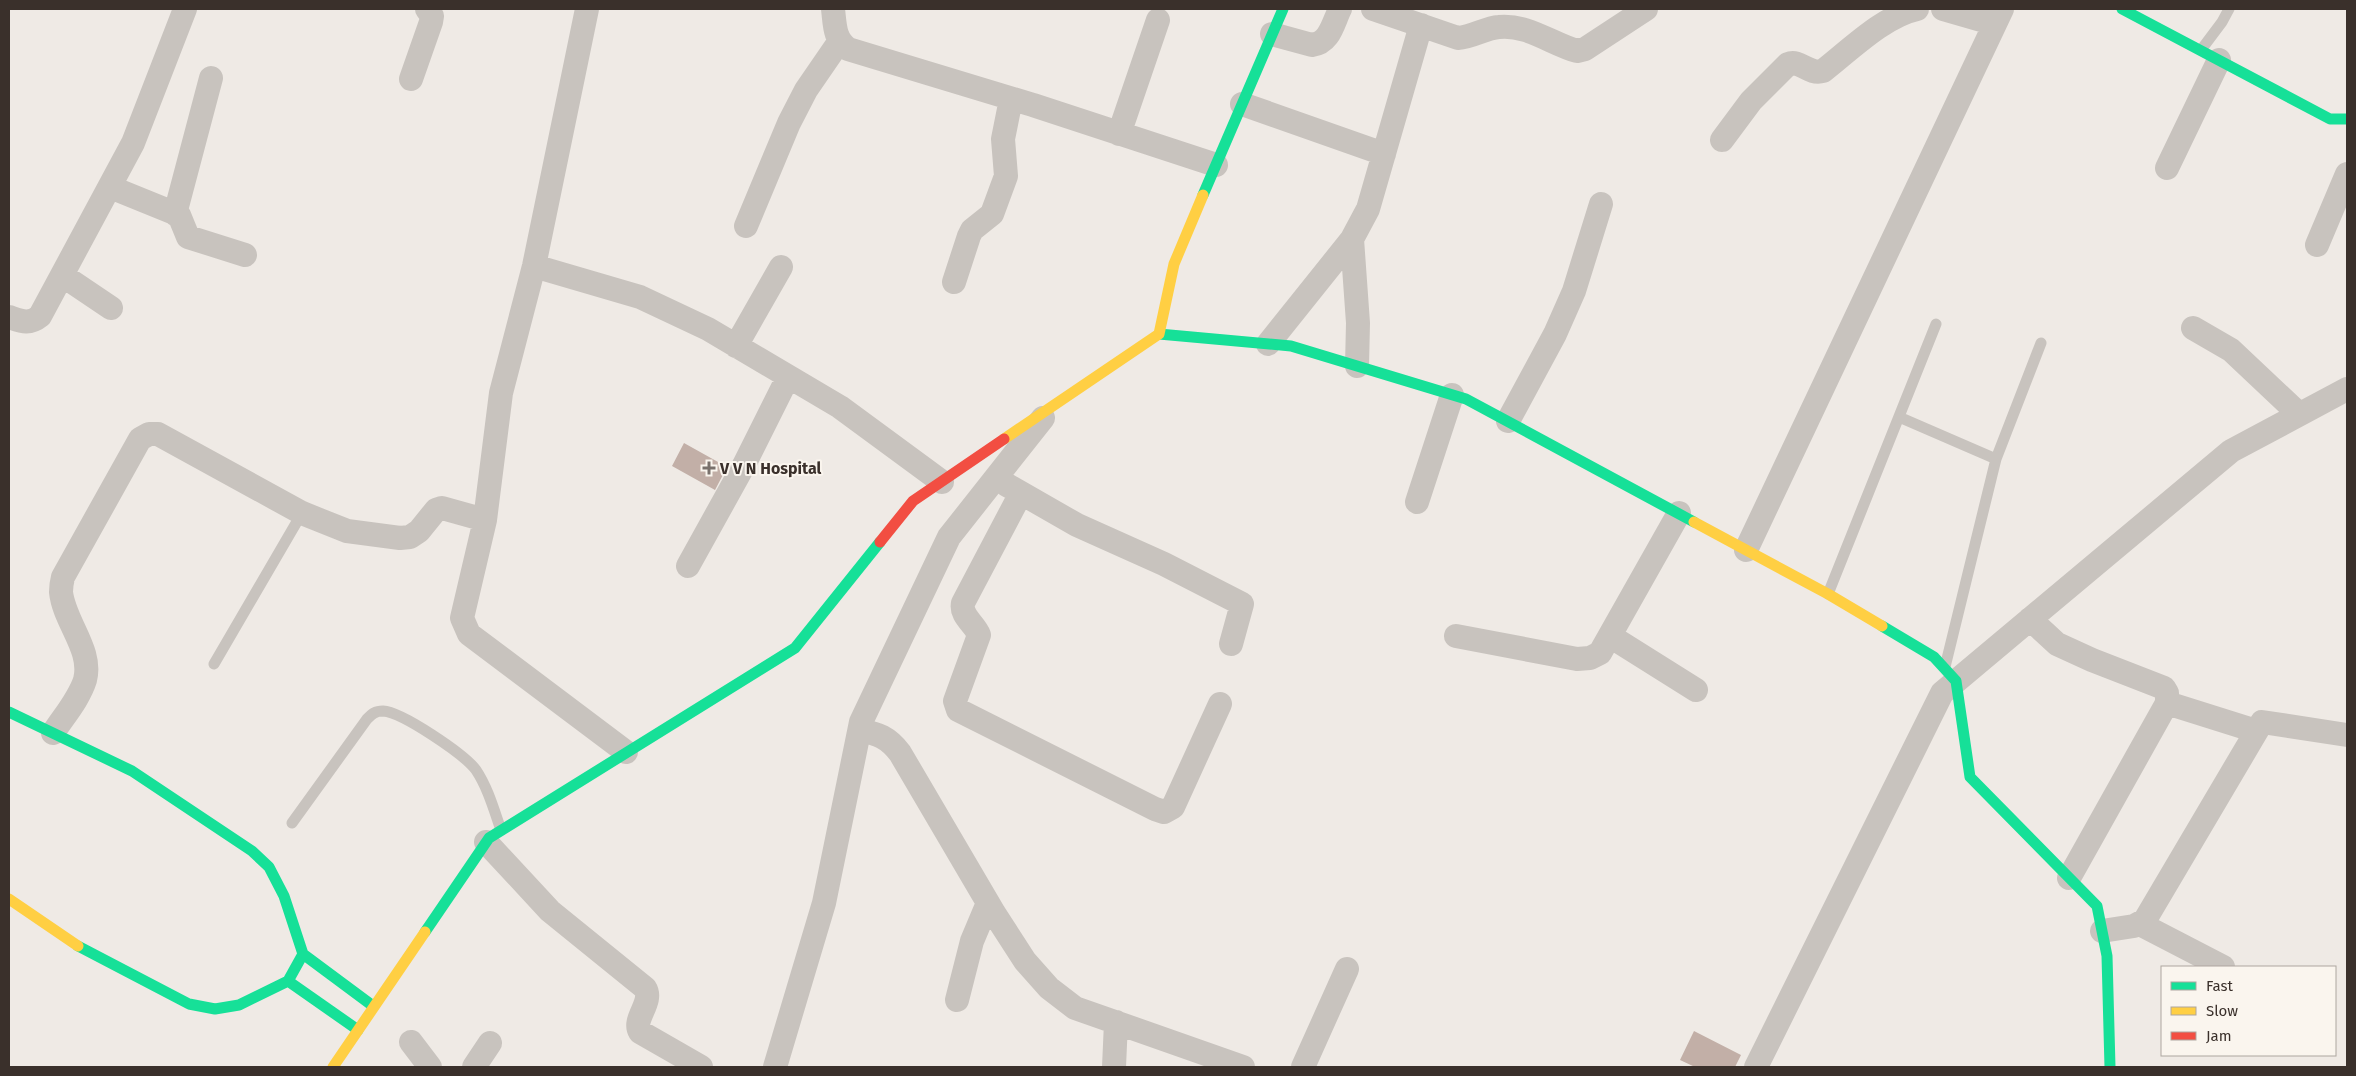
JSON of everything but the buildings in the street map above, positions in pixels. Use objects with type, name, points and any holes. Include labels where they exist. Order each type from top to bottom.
[{"type":"street","points":[[9,317],[33,322],[40,316],[133,143],[185,9]]},
{"type":"street","points":[[411,78],[432,22],[432,16],[427,9]]},
{"type":"street","points":[[587,9],[534,266],[501,394],[485,520],[462,618],[469,634],[626,752]]},
{"type":"street","points":[[833,9],[835,30],[839,42],[848,49],[1011,99],[1216,166]]},
{"type":"street","points":[[1159,334],[1174,264],[1283,9]]},
{"type":"street","points":[[1272,34],[1312,45],[1318,44],[1326,38],[1340,9]]},
{"type":"street","points":[[1373,9],[1458,38],[1470,38],[1498,27],[1513,27],[1577,51],[1584,49],[1646,9]]},
{"type":"street","points":[[1722,140],[1751,101],[1788,64],[1795,63],[1812,72],[1823,70],[1882,25],[1904,11],[1918,9]]},
{"type":"street","points":[[1746,550],[1999,16],[1943,9]]},
{"type":"street","points":[[2122,9],[2330,119],[2347,119]]},
{"type":"street","points":[[1119,134],[1158,20]]},
{"type":"street","points":[[1268,344],[1352,239],[1368,209],[1421,25]]},
{"type":"street","points":[[746,226],[789,123],[806,90],[839,42]]},
{"type":"street","points":[[2167,168],[2210,55]]},
{"type":"street","points":[[175,214],[211,78]]},
{"type":"street","points":[[954,282],[969,236],[972,230],[992,214],[1006,176],[1003,139],[1011,99]]},
{"type":"street","points":[[1242,104],[1384,154]]},
{"type":"street","points":[[2317,245],[2347,174]]},
{"type":"street","points":[[110,187],[175,214],[181,219],[185,234],[188,237],[245,255]]},
{"type":"street","points":[[1508,421],[1555,334],[1574,290],[1601,204]]},
{"type":"street","points":[[1352,239],[1358,323],[1357,366]]},
{"type":"street","points":[[534,266],[640,297],[708,328],[840,407],[942,482]]},
{"type":"street","points":[[736,346],[781,266]]},
{"type":"street","points":[[62,274],[111,308]]},
{"type":"street","points":[[2192,328],[2231,350],[2299,414]]},
{"type":"street","points":[[332,1067],[494,836],[795,648],[913,501],[1159,334],[1291,346],[1466,398],[1828,594],[1934,657],[1950,675],[1970,777],[2097,906],[2107,956],[2110,1067]]},
{"type":"street","points":[[688,566],[744,465],[788,377]]},
{"type":"street","points":[[1756,1067],[1950,675],[2030,619],[2230,451],[2347,389]]},
{"type":"street","points":[[1417,502],[1452,395]]},
{"type":"street","points":[[775,1067],[824,903],[861,722],[949,537],[1050,409]]},
{"type":"street","points":[[53,733],[81,690],[86,678],[87,663],[64,603],[61,591],[63,576],[140,439],[149,434],[158,434],[302,513],[347,531],[400,538],[410,537],[419,531],[436,510],[442,508],[485,520]]},
{"type":"street","points":[[995,478],[1077,525],[1164,564],[1242,604],[1230,644]]},
{"type":"street","points":[[1021,493],[963,603],[962,609],[964,614],[976,628],[979,635],[954,701],[958,710],[1164,812],[1173,807],[1220,704]]},
{"type":"street","points":[[1456,636],[1576,659],[1590,658],[1600,653],[1679,514]]},
{"type":"street","points":[[2030,619],[2057,644],[2164,688],[2167,693],[2167,703],[2069,878]]},
{"type":"street","points":[[1610,636],[1696,690]]},
{"type":"street","points":[[2167,703],[2256,731]]},
{"type":"street","points":[[9,712],[132,771],[252,850],[269,867],[284,896],[303,954],[373,1006]]},
{"type":"street","points":[[2102,931],[2140,924],[2145,920],[2262,722],[2347,735]]},
{"type":"street","points":[[860,730],[880,734],[891,741],[1025,961],[1049,988],[1075,1008],[1243,1067]]},
{"type":"street","points":[[494,836],[550,911],[645,988],[648,996],[638,1026],[640,1032],[701,1067]]},
{"type":"street","points":[[9,899],[78,946],[189,1004],[215,1009],[239,1005],[288,981],[303,954]]},
{"type":"street","points":[[957,1000],[972,941],[988,903]]},
{"type":"street","points":[[2140,924],[2221,966]]},
{"type":"street","points":[[1303,1067],[1347,969]]},
{"type":"street","points":[[288,981],[358,1030]]},
{"type":"street","points":[[1114,1067],[1116,1022]]},
{"type":"street","points":[[411,1042],[430,1067]]},
{"type":"street","points":[[474,1067],[490,1043]]},
{"type":"lane","points":[[2210,55],[2222,22],[2229,9]]},
{"type":"lane","points":[[1828,594],[1936,324]]},
{"type":"lane","points":[[1950,675],[1996,459],[2041,343]]},
{"type":"lane","points":[[1899,416],[1996,459]]},
{"type":"lane","points":[[214,664],[302,513]]},
{"type":"lane","points":[[292,823],[367,719],[375,712],[384,711],[396,714],[452,748],[475,769],[488,791],[494,836]]},
{"type":"traffic: fast","points":[[1203,195],[1283,9]]},
{"type":"traffic: fast","points":[[2122,9],[2330,119],[2347,119]]},
{"type":"traffic: fast","points":[[1159,334],[1291,346],[1466,399],[1694,522]]},
{"type":"traffic: fast","points":[[425,932],[489,838],[795,648],[880,542]]},
{"type":"traffic: fast","points":[[1882,626],[1934,657],[1956,681],[1970,777],[2097,906],[2107,956],[2110,1067]]},
{"type":"traffic: fast","points":[[9,712],[132,771],[252,851],[269,867],[284,896],[303,954],[288,981],[239,1005],[215,1009],[189,1004],[78,946]]},
{"type":"traffic: fast","points":[[303,954],[373,1006]]},
{"type":"traffic: fast","points":[[288,981],[358,1030]]},
{"type":"traffic: slow","points":[[1004,439],[1159,334],[1174,264],[1203,195]]},
{"type":"traffic: slow","points":[[1694,522],[1828,594],[1882,626]]},
{"type":"traffic: slow","points":[[9,899],[78,946]]},
{"type":"traffic: slow","points":[[333,1067],[425,932]]},
{"type":"traffic: jam","points":[[880,542],[913,501],[1004,439]]},
{"type":"place","name":"V V N Hospital","points":[[709,468]]}]
